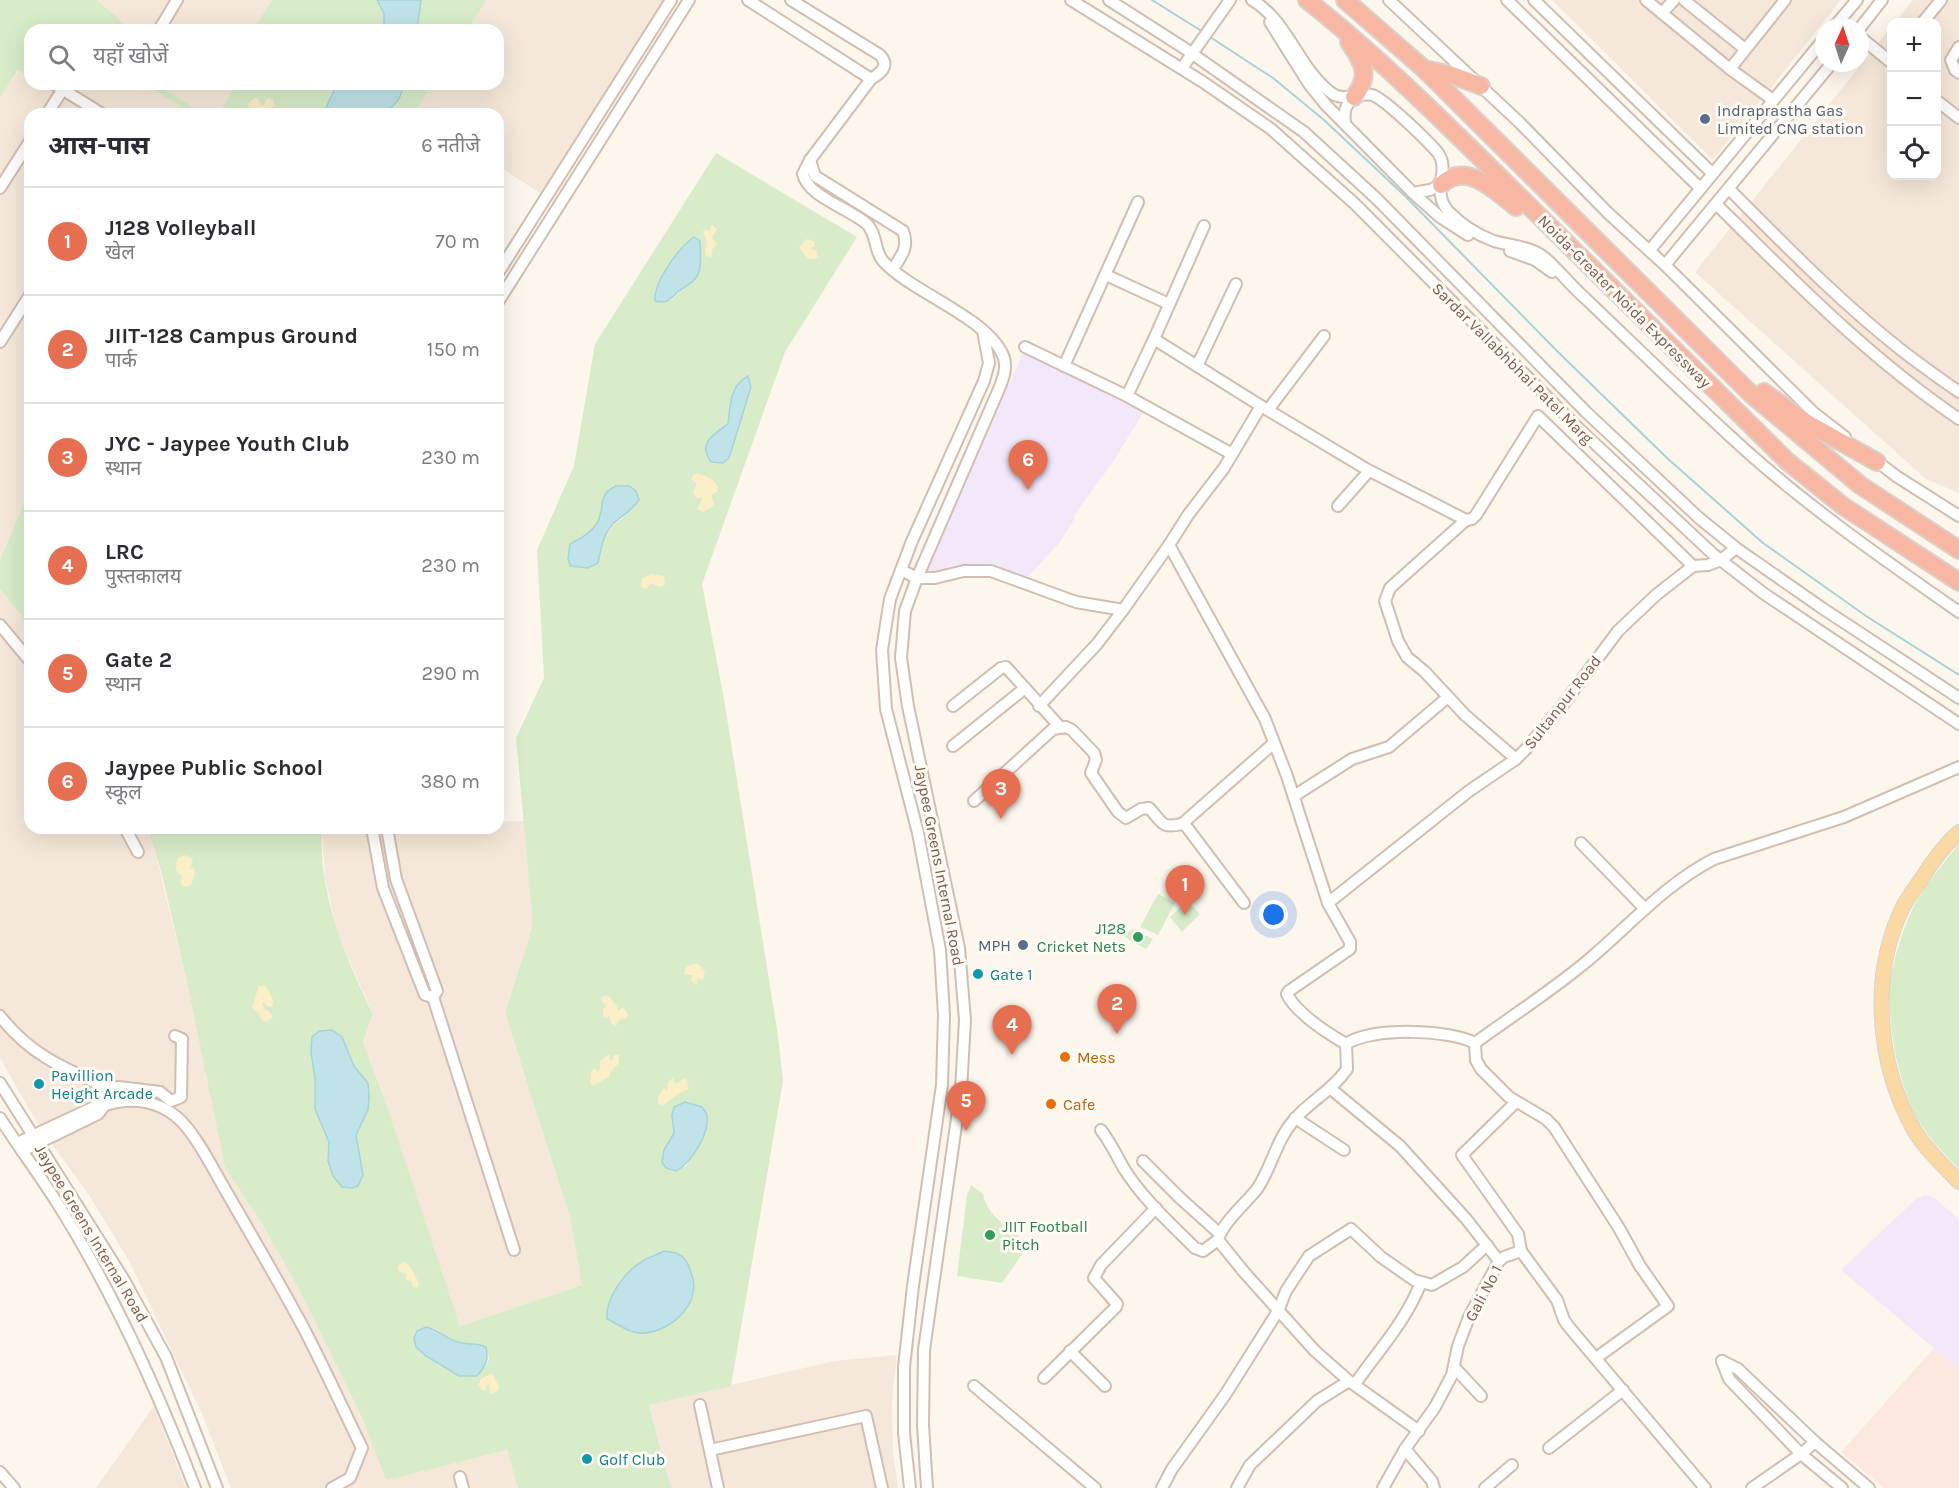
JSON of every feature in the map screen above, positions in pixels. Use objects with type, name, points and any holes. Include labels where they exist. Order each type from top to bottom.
[{"type":"highway","name":"Noida-Greater Noida Expressway","points":[[1306,0],[1337,24],[1431,111],[1787,460],[1843,506],[1959,582]]},
{"type":"highway","name":"Noida-Greater Noida Expressway","points":[[1346,0],[1423,69],[1751,394],[1860,485],[1959,550]]},
{"type":"highway","points":[[1337,24],[1356,52],[1365,74],[1362,87],[1354,97]]},
{"type":"highway","points":[[1423,69],[1452,75],[1481,86]]},
{"type":"highway","points":[[1441,185],[1454,175],[1463,174],[1486,183],[1562,239]]},
{"type":"highway","points":[[1709,353],[1807,423],[1877,462]]},
{"type":"main road","points":[[1959,832],[1929,867],[1904,906],[1891,939],[1882,978],[1885,1050],[1897,1093],[1915,1131],[1959,1182]]},
{"type":"street","points":[[163,24],[177,0]]},
{"type":"street","points":[[504,263],[670,0]]},
{"type":"street","points":[[504,293],[689,0]]},
{"type":"street","points":[[748,0],[871,79]]},
{"type":"street","points":[[791,0],[880,55],[884,60],[882,73],[871,79],[810,160],[815,176],[903,231],[907,242],[893,268]]},
{"type":"street","name":"Sardar Vallabhbhai Patel Marg","points":[[1071,0],[1182,68],[1271,129],[1355,204],[1576,426],[1678,523],[1763,593],[1959,724]]},
{"type":"street","name":"Sardar Vallabhbhai Patel Marg","points":[[1108,0],[1195,49],[1304,132],[1377,199],[1586,412],[1699,518],[1736,548],[1822,608],[1959,698]]},
{"type":"street","points":[[1182,68],[1230,0]]},
{"type":"street","points":[[1252,0],[1265,7],[1311,71],[1331,93],[1337,96],[1354,97],[1364,94],[1379,98],[1437,152],[1442,165],[1440,197],[1442,204],[1463,225],[1494,241],[1540,254],[1732,439],[1808,503],[1959,612]]},
{"type":"street","points":[[1389,0],[1481,86],[1608,213],[1650,250],[1814,413],[1896,476],[1959,516]]},
{"type":"street","points":[[1507,0],[1700,188]]},
{"type":"street","points":[[1534,0],[1712,173]]},
{"type":"street","points":[[1662,14],[1674,0]]},
{"type":"street","points":[[1684,0],[1698,4],[1745,49]]},
{"type":"street","points":[[1730,69],[1785,0]]},
{"type":"street","points":[[1845,18],[1857,0]]},
{"type":"street","points":[[1868,18],[1882,0]]},
{"type":"street","points":[[1926,18],[1941,0]]},
{"type":"street","points":[[1648,1],[1730,69],[1773,100]]},
{"type":"street","points":[[1265,7],[1273,29],[1309,84],[1413,194],[1440,218],[1474,239],[1535,260],[1574,288]]},
{"type":"street","points":[[1869,44],[1887,59]]},
{"type":"street","points":[[1959,47],[1951,60],[1955,70],[1959,73]]},
{"type":"street","points":[[1650,250],[1815,50]]},
{"type":"street","points":[[1665,265],[1825,72]]},
{"type":"street","points":[[50,108],[58,90]]},
{"type":"street","points":[[64,90],[92,108]]},
{"type":"street","points":[[1345,124],[1344,110],[1354,97]]},
{"type":"street","points":[[1941,104],[1959,118]]},
{"type":"street","points":[[0,188],[24,150]]},
{"type":"street","name":"Jaypee Greens Internal Road","points":[[810,160],[803,174],[805,181],[824,197],[867,224],[872,231],[882,260],[901,277],[983,331],[998,345],[1005,360],[1004,375],[905,611],[901,658],[916,743],[959,948],[964,1020],[961,1090],[924,1350],[923,1425],[927,1488]]},
{"type":"street","points":[[1413,194],[1441,185]]},
{"type":"street","points":[[1729,189],[1808,268],[1849,305],[1900,349],[1959,392]]},
{"type":"street","points":[[1064,366],[1138,202]]},
{"type":"street","points":[[1716,204],[1850,333],[1922,393],[1959,419]]},
{"type":"street","points":[[1127,396],[1204,226]]},
{"type":"street","points":[[1106,275],[1170,304]]},
{"type":"street","points":[[1197,366],[1236,284]]},
{"type":"street","points":[[0,342],[24,304]]},
{"type":"street","name":"Jaypee Greens Internal Road","points":[[910,1488],[904,1433],[904,1367],[942,1085],[944,1015],[940,950],[918,833],[886,709],[882,650],[890,599],[984,381],[989,363],[983,331]]},
{"type":"street","points":[[1039,706],[1097,644],[1188,515],[1214,483],[1265,408],[1324,336]]},
{"type":"street","points":[[1154,339],[1370,471],[1466,520]]},
{"type":"street","points":[[1025,347],[1127,396],[1232,454]]},
{"type":"street","points":[[1516,759],[1478,728],[1402,649],[1385,597],[1390,588],[1466,520],[1476,515],[1538,416],[1693,566]]},
{"type":"street","points":[[1338,506],[1370,471]]},
{"type":"street","points":[[1169,545],[1265,719],[1294,796],[1328,903],[1350,942],[1350,949],[1287,994],[1320,1028],[1346,1044]]},
{"type":"street","name":"Sultanpur Road","points":[[1328,903],[1469,791],[1516,759],[1539,736],[1618,631],[1656,595],[1693,566],[1708,565],[1721,560],[1736,548]]},
{"type":"street","points":[[901,570],[917,578],[935,578],[964,571],[991,571],[1076,602],[1123,610]]},
{"type":"street","points":[[0,625],[24,654]]},
{"type":"street","points":[[953,706],[1004,667],[1008,668],[1039,706],[1060,727],[1072,730],[1094,753],[1096,760],[1091,769],[1093,778],[1123,816],[1130,817],[1141,809],[1149,808],[1166,826],[1171,827],[1182,824],[1274,743]]},
{"type":"street","points":[[953,746],[1024,688]]},
{"type":"street","points":[[1294,796],[1352,759],[1389,747],[1448,697]]},
{"type":"street","points":[[974,801],[1048,733],[1060,727]]},
{"type":"street","name":"Jaypee Greens Internal Road","points":[[896,747],[916,743]]},
{"type":"street","points":[[1475,1043],[1586,962],[1695,868],[1714,859],[1844,817],[1959,767]]},
{"type":"street","points":[[1182,824],[1190,830],[1244,903]]},
{"type":"street","points":[[128,834],[138,852]]},
{"type":"street","points":[[373,834],[383,888],[425,995],[433,997]]},
{"type":"street","points":[[388,834],[396,879],[437,991],[433,997]]},
{"type":"street","points":[[1581,843],[1645,909]]},
{"type":"street","points":[[433,997],[514,1250]]},
{"type":"street","points":[[0,1016],[23,1041],[54,1064],[107,1088],[119,1087],[160,1092],[171,1101],[181,1097],[182,1039],[176,1035]]},
{"type":"street","points":[[1346,1044],[1366,1035],[1381,1032],[1426,1033],[1468,1039],[1475,1043]]},
{"type":"street","points":[[1475,1043],[1478,1065],[1516,1102],[1546,1119],[1554,1127],[1619,1228],[1640,1266],[1668,1306],[1596,1358]]},
{"type":"street","points":[[1101,1130],[1117,1152],[1123,1167],[1156,1208],[1195,1248],[1203,1251],[1219,1237],[1258,1187],[1282,1136],[1295,1118],[1331,1089],[1347,1069],[1346,1044]]},
{"type":"street","name":"Jaypee Greens Internal Road","points":[[0,1083],[124,1280],[166,1357],[217,1488]]},
{"type":"street","points":[[19,1147],[98,1114],[105,1105],[107,1088]]},
{"type":"street","points":[[35,1140],[94,1107],[99,1103],[107,1088]]},
{"type":"street","points":[[1331,1089],[1400,1146],[1487,1245],[1499,1262]]},
{"type":"street","points":[[105,1105],[128,1101],[143,1101],[159,1105],[186,1126],[208,1161],[303,1326],[362,1448],[350,1478],[332,1488]]},
{"type":"street","points":[[1516,1102],[1462,1155],[1518,1234],[1521,1251],[1557,1300],[1569,1327],[1705,1488]]},
{"type":"street","name":"Jaypee Greens Internal Road","points":[[0,1118],[57,1203],[118,1314],[144,1364],[195,1488]]},
{"type":"street","points":[[1295,1118],[1344,1150]]},
{"type":"street","points":[[1143,1161],[1219,1237],[1278,1311],[1315,1351],[1352,1383],[1419,1431]]},
{"type":"street","points":[[1044,1378],[1116,1307],[1117,1304],[1094,1278],[1094,1275],[1156,1208]]},
{"type":"street","points":[[1162,1488],[1172,1469],[1225,1395],[1278,1311],[1286,1291],[1309,1256],[1351,1229],[1381,1257],[1414,1280],[1432,1285],[1463,1267],[1487,1245]]},
{"type":"street","name":"Gali No 1","points":[[1383,1488],[1405,1449],[1435,1407],[1452,1375],[1458,1346],[1469,1317],[1499,1262],[1504,1257],[1521,1251]]},
{"type":"street","points":[[915,1272],[936,1273]]},
{"type":"street","points":[[1237,1488],[1250,1465],[1317,1401],[1352,1383],[1408,1311],[1421,1282]]},
{"type":"street","points":[[1070,1351],[1105,1386]]},
{"type":"street","points":[[1842,1488],[1802,1454],[1729,1379],[1722,1361],[1738,1369],[1815,1442],[1869,1488]]},
{"type":"street","points":[[1454,1367],[1481,1396]]},
{"type":"street","points":[[974,1386],[1095,1488]]},
{"type":"street","points":[[1549,1448],[1623,1390]]},
{"type":"street","points":[[700,1406],[718,1488]]},
{"type":"street","points":[[710,1450],[866,1416],[882,1488]]},
{"type":"street","points":[[1752,1488],[1802,1454],[1815,1442]]},
{"type":"street","points":[[1405,1449],[1432,1481],[1434,1488]]},
{"type":"street","points":[[1485,1488],[1512,1465]]},
{"type":"street","points":[[0,1472],[14,1488]]},
{"type":"street","points":[[460,1477],[463,1488]]},
{"type":"shaded area","points":[[97,0],[272,0],[257,24],[124,24]]},
{"type":"shaded area","points":[[677,0],[551,200],[504,170],[504,108],[418,108],[429,90],[504,90],[504,24],[471,24],[485,1]]},
{"type":"shaded area","points":[[1552,0],[1841,0],[1827,18],[1815,18],[1815,32],[1713,160]]},
{"type":"shaded area","points":[[1913,0],[1959,0],[1959,493],[1926,479],[1695,272],[1855,72],[1869,72],[1869,54],[1887,32],[1887,180],[1941,180],[1941,18],[1898,18]]},
{"type":"shaded area","points":[[19,70],[24,73],[24,90],[155,90],[183,108],[24,108],[24,503],[0,560],[0,98]]},
{"type":"shaded area","points":[[166,90],[233,90],[222,108],[194,108]]},
{"type":"shaded area","points":[[1023,353],[1144,411],[1113,462],[1073,517],[1075,518],[1060,542],[1027,578],[996,568],[958,565],[931,573],[927,571]]},
{"type":"shaded area","points":[[0,589],[24,619],[24,834],[151,834],[186,978],[225,1168],[261,1222],[302,1295],[363,1420],[386,1479],[508,1450],[518,1488],[231,1488],[202,1414],[129,1261],[89,1195],[40,1128],[0,1058]]},
{"type":"shaded area","points":[[524,821],[533,924],[505,1013],[570,1218],[582,1285],[460,1326],[388,1109],[363,1042],[373,1014],[338,935],[325,878],[322,834],[504,834],[504,822]]},
{"type":"shaded area","points":[[1925,1195],[1933,1197],[1959,1219],[1959,1369],[1841,1270],[1917,1198]]},
{"type":"shaded area","points":[[1934,1348],[1959,1369],[1959,1488],[1884,1488],[1841,1452]]},
{"type":"shaded area","points":[[897,1355],[892,1401],[893,1450],[898,1488],[671,1488],[649,1404],[834,1361]]},
{"type":"shaded area","points":[[154,1406],[186,1488],[96,1488]]},
{"type":"green space","points":[[0,0],[97,0],[124,24],[24,24],[24,74],[18,70],[0,98]]},
{"type":"green space","points":[[272,0],[377,0],[384,12],[384,24],[257,24]]},
{"type":"green space","points":[[421,0],[486,1],[471,24],[418,24]]},
{"type":"green space","points":[[155,90],[166,90],[194,108],[183,108]]},
{"type":"green space","points":[[233,90],[334,90],[326,108],[222,108]]},
{"type":"green space","points":[[402,90],[429,90],[418,108],[387,108],[402,94]]},
{"type":"green space","points":[[716,153],[857,237],[785,352],[702,584],[724,699],[778,1036],[783,1081],[731,1386],[649,1405],[671,1488],[518,1488],[507,1450],[386,1480],[363,1420],[302,1295],[261,1222],[225,1168],[186,978],[162,875],[150,834],[322,834],[324,877],[329,901],[344,947],[373,1014],[363,1042],[388,1109],[460,1326],[582,1285],[570,1218],[505,1013],[533,924],[516,738],[544,678],[537,550],[574,466],[595,344]],"holes":[[[685,243],[686,286],[671,300],[654,293],[658,283]],[[751,387],[729,457],[714,434],[729,424],[733,391]],[[616,486],[629,486],[636,491],[624,517],[611,527],[602,542],[597,563],[570,544],[595,526],[603,497]],[[342,1037],[354,1066],[363,1076],[360,1126],[356,1135],[359,1150],[328,1161],[329,1142],[315,1109],[315,1079],[311,1052]],[[674,1133],[697,1149],[686,1166],[676,1171],[665,1149]],[[425,1328],[434,1328],[457,1342],[486,1347],[489,1358],[487,1365],[459,1376],[426,1356],[416,1347],[414,1338]]]},
{"type":"green space","points":[[24,503],[24,619],[0,589],[0,560]]},
{"type":"green space","points":[[1959,844],[1959,1169],[1923,1128],[1914,1113],[1896,1055],[1890,1014],[1890,994],[1895,960],[1911,912],[1927,885]]},
{"type":"green space","points":[[1158,894],[1175,903],[1158,935],[1140,927]]},
{"type":"green space","points":[[1187,901],[1200,914],[1182,932],[1170,917]]},
{"type":"green space","name":"J128 Cricket Nets","points":[[1132,929],[1153,939],[1146,949],[1123,936]]},
{"type":"green space","name":"JIIT Football Pitch","points":[[971,1185],[983,1194],[985,1202],[995,1216],[1029,1244],[1002,1283],[957,1276],[967,1195]]},
{"type":"sand","points":[[255,98],[261,105],[264,105],[269,98],[273,100],[274,106],[249,108],[248,103]]},
{"type":"sand","points":[[712,225],[717,229],[712,238],[717,244],[712,250],[711,257],[708,257],[705,254],[707,242],[703,230],[709,231]]},
{"type":"sand","points":[[807,239],[814,241],[815,246],[811,248],[817,251],[818,258],[809,258],[799,247]]},
{"type":"sand","points":[[694,474],[710,478],[718,487],[718,491],[711,495],[713,506],[703,512],[697,509],[703,498],[696,498],[693,491],[697,484],[691,479]]},
{"type":"sand","points":[[651,574],[664,576],[665,585],[660,587],[650,583],[647,589],[643,588],[642,579]]},
{"type":"sand","points":[[184,855],[193,860],[189,869],[193,868],[195,873],[191,885],[186,887],[181,883],[181,874],[176,870],[177,859]]},
{"type":"sand","points":[[698,964],[705,971],[703,980],[697,978],[697,985],[691,981],[692,975],[685,975],[684,972],[687,966]]},
{"type":"sand","points":[[259,986],[266,986],[274,1002],[272,1007],[262,1003],[264,1009],[273,1017],[266,1022],[252,1007]]},
{"type":"sand","points":[[607,995],[617,1006],[617,1011],[623,1008],[628,1014],[626,1018],[619,1020],[616,1026],[611,1023],[609,1016],[605,1018],[603,1016],[603,1009],[606,1006],[601,1000]]},
{"type":"sand","points":[[609,1054],[610,1060],[613,1060],[614,1055],[619,1055],[619,1063],[610,1072],[610,1076],[593,1086],[590,1082],[591,1072],[594,1068],[598,1072],[600,1070],[600,1061]]},
{"type":"sand","points":[[674,1078],[674,1082],[677,1083],[686,1078],[689,1089],[662,1106],[658,1103],[658,1096],[664,1088],[667,1091],[668,1082]]},
{"type":"sand","points":[[404,1262],[415,1276],[419,1286],[416,1288],[413,1287],[411,1281],[406,1280],[406,1273],[399,1272],[398,1266]]},
{"type":"sand","points":[[492,1373],[499,1387],[492,1394],[489,1384],[486,1385],[486,1390],[482,1390],[478,1385],[481,1379]]},
{"type":"water","points":[[377,0],[421,0],[418,24],[384,24],[384,13]]},
{"type":"water","points":[[334,90],[402,90],[400,97],[389,108],[326,108]]},
{"type":"water","points":[[694,237],[700,241],[701,261],[698,275],[668,300],[655,301],[655,293],[668,266]]},
{"type":"water","points":[[748,376],[751,387],[729,458],[723,463],[711,462],[707,455],[707,444],[713,435],[728,424],[734,390]]},
{"type":"water","points":[[616,486],[629,486],[636,491],[639,500],[607,532],[598,563],[588,568],[570,566],[568,558],[570,544],[595,527],[606,493]]},
{"type":"water","points":[[332,1030],[342,1037],[354,1066],[368,1083],[368,1110],[356,1135],[363,1175],[358,1186],[353,1188],[342,1187],[333,1176],[328,1161],[329,1142],[315,1109],[312,1037],[319,1031]]},
{"type":"water","points":[[685,1102],[702,1107],[707,1115],[706,1131],[688,1162],[676,1171],[666,1168],[662,1162],[664,1150],[674,1133],[672,1115],[674,1107]]},
{"type":"water","points":[[664,1251],[680,1255],[691,1272],[694,1283],[693,1293],[683,1312],[666,1326],[645,1333],[630,1331],[607,1319],[609,1303],[617,1286],[635,1266]]},
{"type":"water","points":[[426,1327],[457,1342],[486,1347],[487,1356],[483,1369],[477,1376],[459,1376],[426,1356],[416,1347],[414,1338],[417,1331]]},
{"type":"waterway","points":[[1152,0],[1203,32]]},
{"type":"waterway","points":[[1210,37],[1273,78],[1324,120],[1406,197],[1559,353],[1667,458],[1763,543],[1866,616],[1959,675]]},
{"type":"place","name":"Indraprastha Gas Limited CNG station","points":[[1705,119]]},
{"type":"place","name":"Jaypee Public School","points":[[1028,490]]},
{"type":"place","name":"JYC - Jaypee Youth Club","points":[[1001,819]]},
{"type":"place","name":"J128 Volleyball","points":[[1185,915]]},
{"type":"place","name":"J128 Cricket Nets","points":[[1138,937]]},
{"type":"place","name":"MPH","points":[[1023,945]]},
{"type":"place","name":"Gate 1","points":[[978,974]]},
{"type":"place","name":"JIIT-128 Campus Ground","points":[[1117,1034]]},
{"type":"place","name":"LRC","points":[[1012,1055]]},
{"type":"place","name":"Mess","points":[[1065,1057]]},
{"type":"place","name":"Pavillion Height Arcade","points":[[39,1084]]},
{"type":"place","name":"Cafe","points":[[1051,1104]]},
{"type":"place","name":"Gate 2","points":[[966,1131]]},
{"type":"place","name":"JIIT Football Pitch","points":[[990,1235]]},
{"type":"place","name":"Golf Club","points":[[587,1459]]}]
